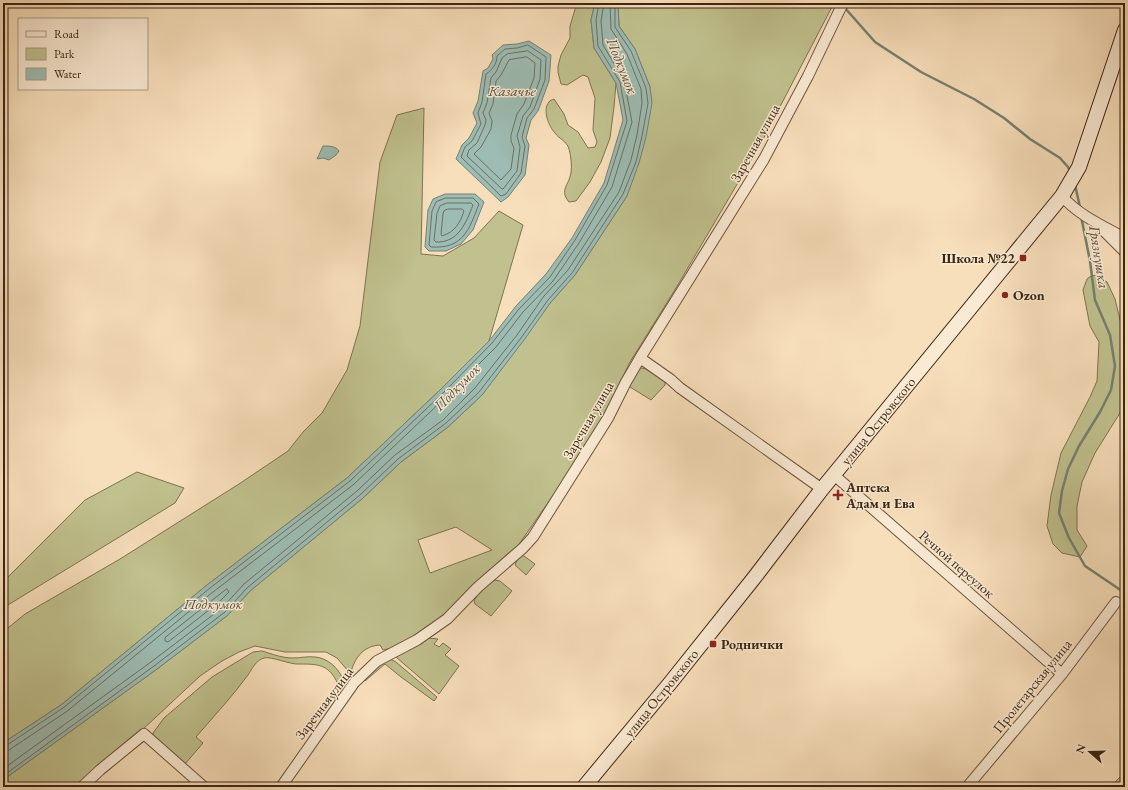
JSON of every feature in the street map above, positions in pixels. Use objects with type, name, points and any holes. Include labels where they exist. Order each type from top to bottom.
[{"type":"street","name":"Заречная улица","points":[[281,787],[360,676],[377,661],[417,640],[447,619],[478,587],[523,548],[533,537],[608,418],[640,358],[764,159],[808,76],[843,3]]},
{"type":"street","name":"улица Островского","points":[[584,787],[750,584],[822,489],[1064,192],[1079,166],[1125,30]]},
{"type":"street","points":[[1064,192],[1073,207],[1125,238]]},
{"type":"street","points":[[1096,222],[1125,252]]},
{"type":"street","points":[[640,358],[822,489]]},
{"type":"street","name":"Речной переулок","points":[[834,475],[1062,674]]},
{"type":"street","name":"Пролетарская улица","points":[[967,787],[1062,674],[1116,602]]},
{"type":"street","points":[[82,787],[100,770],[144,734],[204,787]]},
{"type":"green space","points":[[577,3],[595,3],[591,20],[594,48],[616,83],[610,138],[601,162],[590,182],[576,201],[569,202],[566,198],[565,191],[571,173],[570,152],[567,144],[551,127],[547,118],[546,109],[549,101],[554,99],[564,114],[568,125],[578,132],[588,148],[595,147],[597,142],[593,130],[595,98],[588,77],[583,75],[567,85],[561,84],[558,72],[561,55],[570,38],[570,26]]},
{"type":"green space","points":[[618,3],[834,3],[759,147],[676,288],[630,362],[603,417],[582,454],[515,550],[505,561],[489,571],[476,582],[441,620],[396,647],[383,650],[380,645],[365,650],[358,657],[351,672],[349,672],[337,658],[326,652],[285,652],[255,646],[222,661],[200,676],[141,731],[75,787],[3,787],[3,780],[157,669],[228,615],[250,591],[363,498],[401,462],[448,427],[482,395],[551,302],[575,275],[627,196],[650,87],[635,49],[619,26]],"holes":[[[456,527],[492,550],[430,573],[418,540]]]},
{"type":"green space","points":[[424,108],[421,254],[443,256],[474,238],[499,211],[523,225],[489,341],[439,391],[347,478],[207,585],[61,705],[3,743],[3,632],[25,614],[120,559],[239,484],[288,451],[303,432],[322,413],[347,370],[360,326],[380,162],[397,115]]},
{"type":"green space","points":[[1097,275],[1107,282],[1115,299],[1125,340],[1125,396],[1120,413],[1095,453],[1082,482],[1077,506],[1077,530],[1087,546],[1080,557],[1062,553],[1053,544],[1047,526],[1051,495],[1061,453],[1097,381],[1099,342],[1090,326],[1083,290],[1087,279],[1091,276]]},
{"type":"green space","points":[[638,369],[646,369],[665,381],[665,385],[651,400],[630,387],[628,384]]},
{"type":"green space","points":[[137,472],[184,488],[175,503],[3,608],[3,582],[85,500]]},
{"type":"green space","points":[[522,555],[535,564],[526,575],[515,565],[517,560]]},
{"type":"green space","points":[[495,580],[500,581],[512,591],[491,616],[475,604],[474,601],[488,584]]},
{"type":"green space","points":[[429,638],[438,639],[434,644],[439,647],[443,643],[451,649],[445,655],[459,666],[439,694],[396,656]]},
{"type":"green space","points":[[262,651],[277,656],[293,658],[312,657],[324,659],[332,664],[341,675],[344,682],[343,690],[335,698],[330,697],[338,684],[331,673],[323,667],[313,664],[296,664],[272,658],[264,658],[256,663],[236,691],[196,737],[203,743],[185,764],[154,739],[153,733],[164,718],[212,677],[253,652]]},
{"type":"green space","points":[[388,658],[396,662],[437,697],[434,701],[385,664],[365,681],[367,675]]},
{"type":"green space","points":[[1125,772],[1125,787],[1111,787],[1111,786]]},
{"type":"water","name":"Подкумок","points":[[595,3],[618,3],[619,26],[635,49],[650,87],[652,103],[646,137],[639,163],[627,196],[575,275],[551,302],[482,395],[448,427],[401,462],[363,498],[250,591],[228,615],[157,669],[3,780],[3,743],[61,705],[207,585],[347,478],[439,391],[489,341],[516,306],[546,274],[572,238],[604,183],[623,120],[616,83],[594,48],[591,20]]},
{"type":"water","name":"Казачье","points":[[529,41],[551,55],[549,81],[538,111],[531,120],[526,138],[529,145],[525,175],[508,197],[501,202],[456,159],[462,145],[469,138],[477,123],[473,113],[478,101],[483,71],[488,68],[493,59],[492,55],[503,45]]},
{"type":"water","points":[[323,146],[334,147],[339,151],[329,160],[323,158],[317,159]]},
{"type":"water","points":[[445,194],[475,194],[484,202],[473,230],[461,244],[446,251],[429,251],[425,247],[428,210],[433,199]]},
{"type":"waterway","name":"Грязнушка","points":[[845,8],[875,42],[921,72],[974,99],[1004,118],[1030,139],[1060,158],[1070,171]]},
{"type":"waterway","name":"Грязнушка","points":[[1075,185],[1080,207]]},
{"type":"waterway","name":"Грязнушка","points":[[1081,216],[1090,261],[1095,300],[1110,335],[1115,366],[1111,390],[1100,412],[1079,446],[1068,469],[1062,491],[1059,513],[1069,538],[1085,566],[1125,593]]},
{"type":"place","name":"Школа №22","points":[[1023,258]]},
{"type":"place","name":"Ozon","points":[[1005,295]]},
{"type":"place","name":"Аптека Адам и Ева","points":[[838,495]]},
{"type":"place","name":"Роднички","points":[[713,644]]}]
